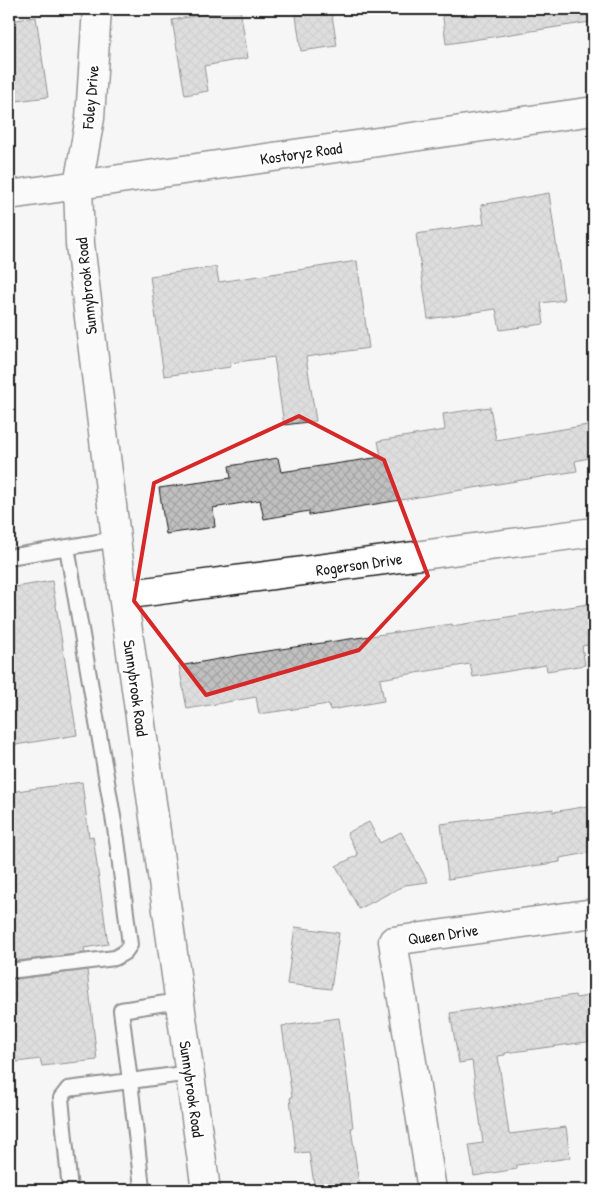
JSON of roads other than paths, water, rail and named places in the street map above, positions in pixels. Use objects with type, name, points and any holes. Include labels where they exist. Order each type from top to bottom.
[{"type":"street","name":"Foley Drive","points":[[78,185],[90,118],[97,9]]},
{"type":"street","name":"Kostoryz Road","points":[[9,195],[594,111]]},
{"type":"street","name":"Sunnybrook Road","points":[[78,185],[80,244],[123,595],[206,1190]]},
{"type":"street","name":"Rogerson Drive","points":[[123,595],[594,532]]},
{"type":"street","name":"Queen Drive","points":[[432,1190],[393,941],[594,913]]},
{"type":"lane","points":[[9,557],[116,539]]},
{"type":"lane","points":[[9,971],[115,958],[125,952],[130,945],[117,840],[67,547]]},
{"type":"lane","points":[[140,1190],[142,1188],[121,1010],[179,1001]]},
{"type":"lane","points":[[70,1190],[61,1098],[68,1089],[190,1073]]}]
